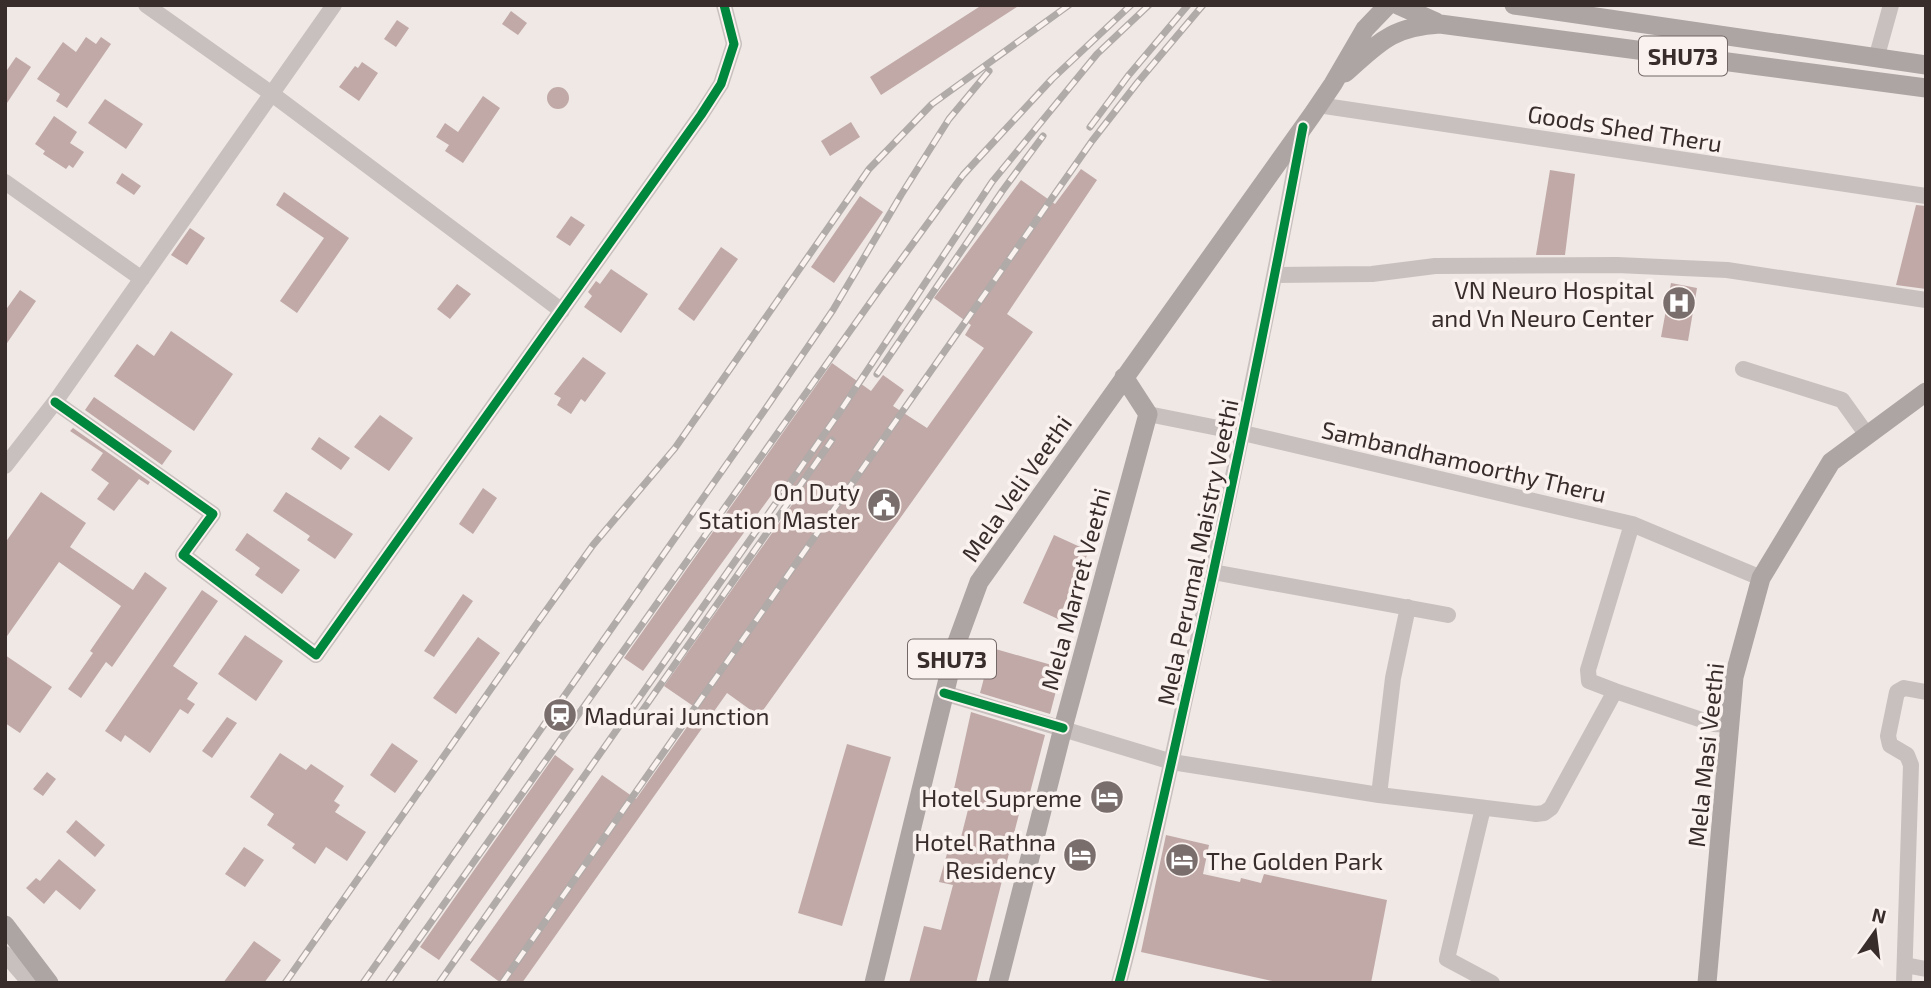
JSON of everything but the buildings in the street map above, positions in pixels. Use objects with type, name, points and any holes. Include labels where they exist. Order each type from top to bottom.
[{"type":"main road","name":"Mela Veli Veethi","points":[[874,983],[957,642],[979,582],[1303,127],[1333,84],[1365,29],[1388,5]]},
{"type":"main road","points":[[1398,5],[1440,24]]},
{"type":"main road","name":"SHU73","points":[[1514,5],[1926,65]]},
{"type":"main road","name":"Mela Veli Veethi","points":[[1333,84],[1382,40],[1399,30],[1417,25],[1440,24]]},
{"type":"main road","name":"SHU73","points":[[1440,24],[1926,88]]},
{"type":"main road","points":[[1124,377],[1148,414]]},
{"type":"main road","name":"Mela Masi Veethi","points":[[1707,983],[1734,677],[1761,578],[1831,462],[1926,392]]},
{"type":"main road","name":"Mela Marret Veethi","points":[[998,983],[1063,728],[1148,414]]},
{"type":"main road","points":[[5,925],[49,983]]},
{"type":"street","points":[[146,5],[272,94],[562,311]]},
{"type":"street","points":[[5,466],[55,402],[334,5]]},
{"type":"street","points":[[55,402],[213,514],[183,555],[316,655],[721,84],[734,44],[724,5]]},
{"type":"street","points":[[1877,59],[1891,5]]},
{"type":"street","name":"Goods Shed Theru","points":[[1318,105],[1926,196]]},
{"type":"street","name":"Mela Perumal Maistry Veethi","points":[[1119,983],[1171,762],[1243,433],[1303,127]]},
{"type":"street","points":[[5,181],[142,279]]},
{"type":"street","points":[[1275,275],[1373,274],[1435,266],[1617,265],[1727,270],[1926,300]]},
{"type":"street","points":[[1743,369],[1842,400],[1867,435]]},
{"type":"street","name":"Sambandhamoorthy Theru","points":[[1148,414],[1243,433],[1632,524],[1761,578]]},
{"type":"street","points":[[1632,524],[1588,670],[1589,681],[1714,724],[1730,725]]},
{"type":"street","points":[[1213,572],[1448,615]]},
{"type":"street","points":[[1379,794],[1393,678],[1408,607]]},
{"type":"street","points":[[1903,983],[1911,765],[1907,755],[1890,745],[1888,736],[1897,692],[1904,688],[1926,692]]},
{"type":"street","points":[[944,692],[1171,762],[1379,794],[1536,814],[1551,808],[1615,691]]},
{"type":"street","points":[[1483,808],[1447,959],[1492,983]]},
{"type":"street","points":[[5,954],[30,983]]},
{"type":"street","points":[[1905,965],[1926,969]]},
{"type":"railway","points":[[285,983],[537,623],[593,545],[675,448],[869,169],[932,104],[1069,5]]},
{"type":"railway","points":[[388,983],[963,175],[1052,79],[1131,5]]},
{"type":"railway","points":[[439,983],[839,413],[992,182],[1097,54],[1149,5]]},
{"type":"railway","points":[[1090,127],[1128,76],[1188,5]]},
{"type":"railway","points":[[502,983],[1092,141],[1203,5]]},
{"type":"railway","points":[[363,983],[764,411],[833,310],[949,119],[989,71]]},
{"type":"railway","points":[[877,374],[1043,136]]},
{"type":"railway","points":[[633,724],[832,440]]},
{"type":"cycle path","points":[[55,402],[213,514],[183,555],[316,655],[721,84],[734,44],[724,5]]},
{"type":"cycle path","points":[[1119,983],[1150,859],[1210,587],[1303,127]]},
{"type":"cycle path","points":[[944,693],[1063,728]]},
{"type":"place","name":"VN Neuro Hospital and Vn Neuro Center","points":[[1679,303]]},
{"type":"place","name":"On Duty Station Master","points":[[884,505]]},
{"type":"place","name":"Madurai Junction","points":[[560,715]]},
{"type":"place","name":"Hotel Supreme","points":[[1107,797]]},
{"type":"place","name":"Hotel Rathna Residency","points":[[1080,855]]},
{"type":"place","name":"The Golden Park","points":[[1182,860]]}]
